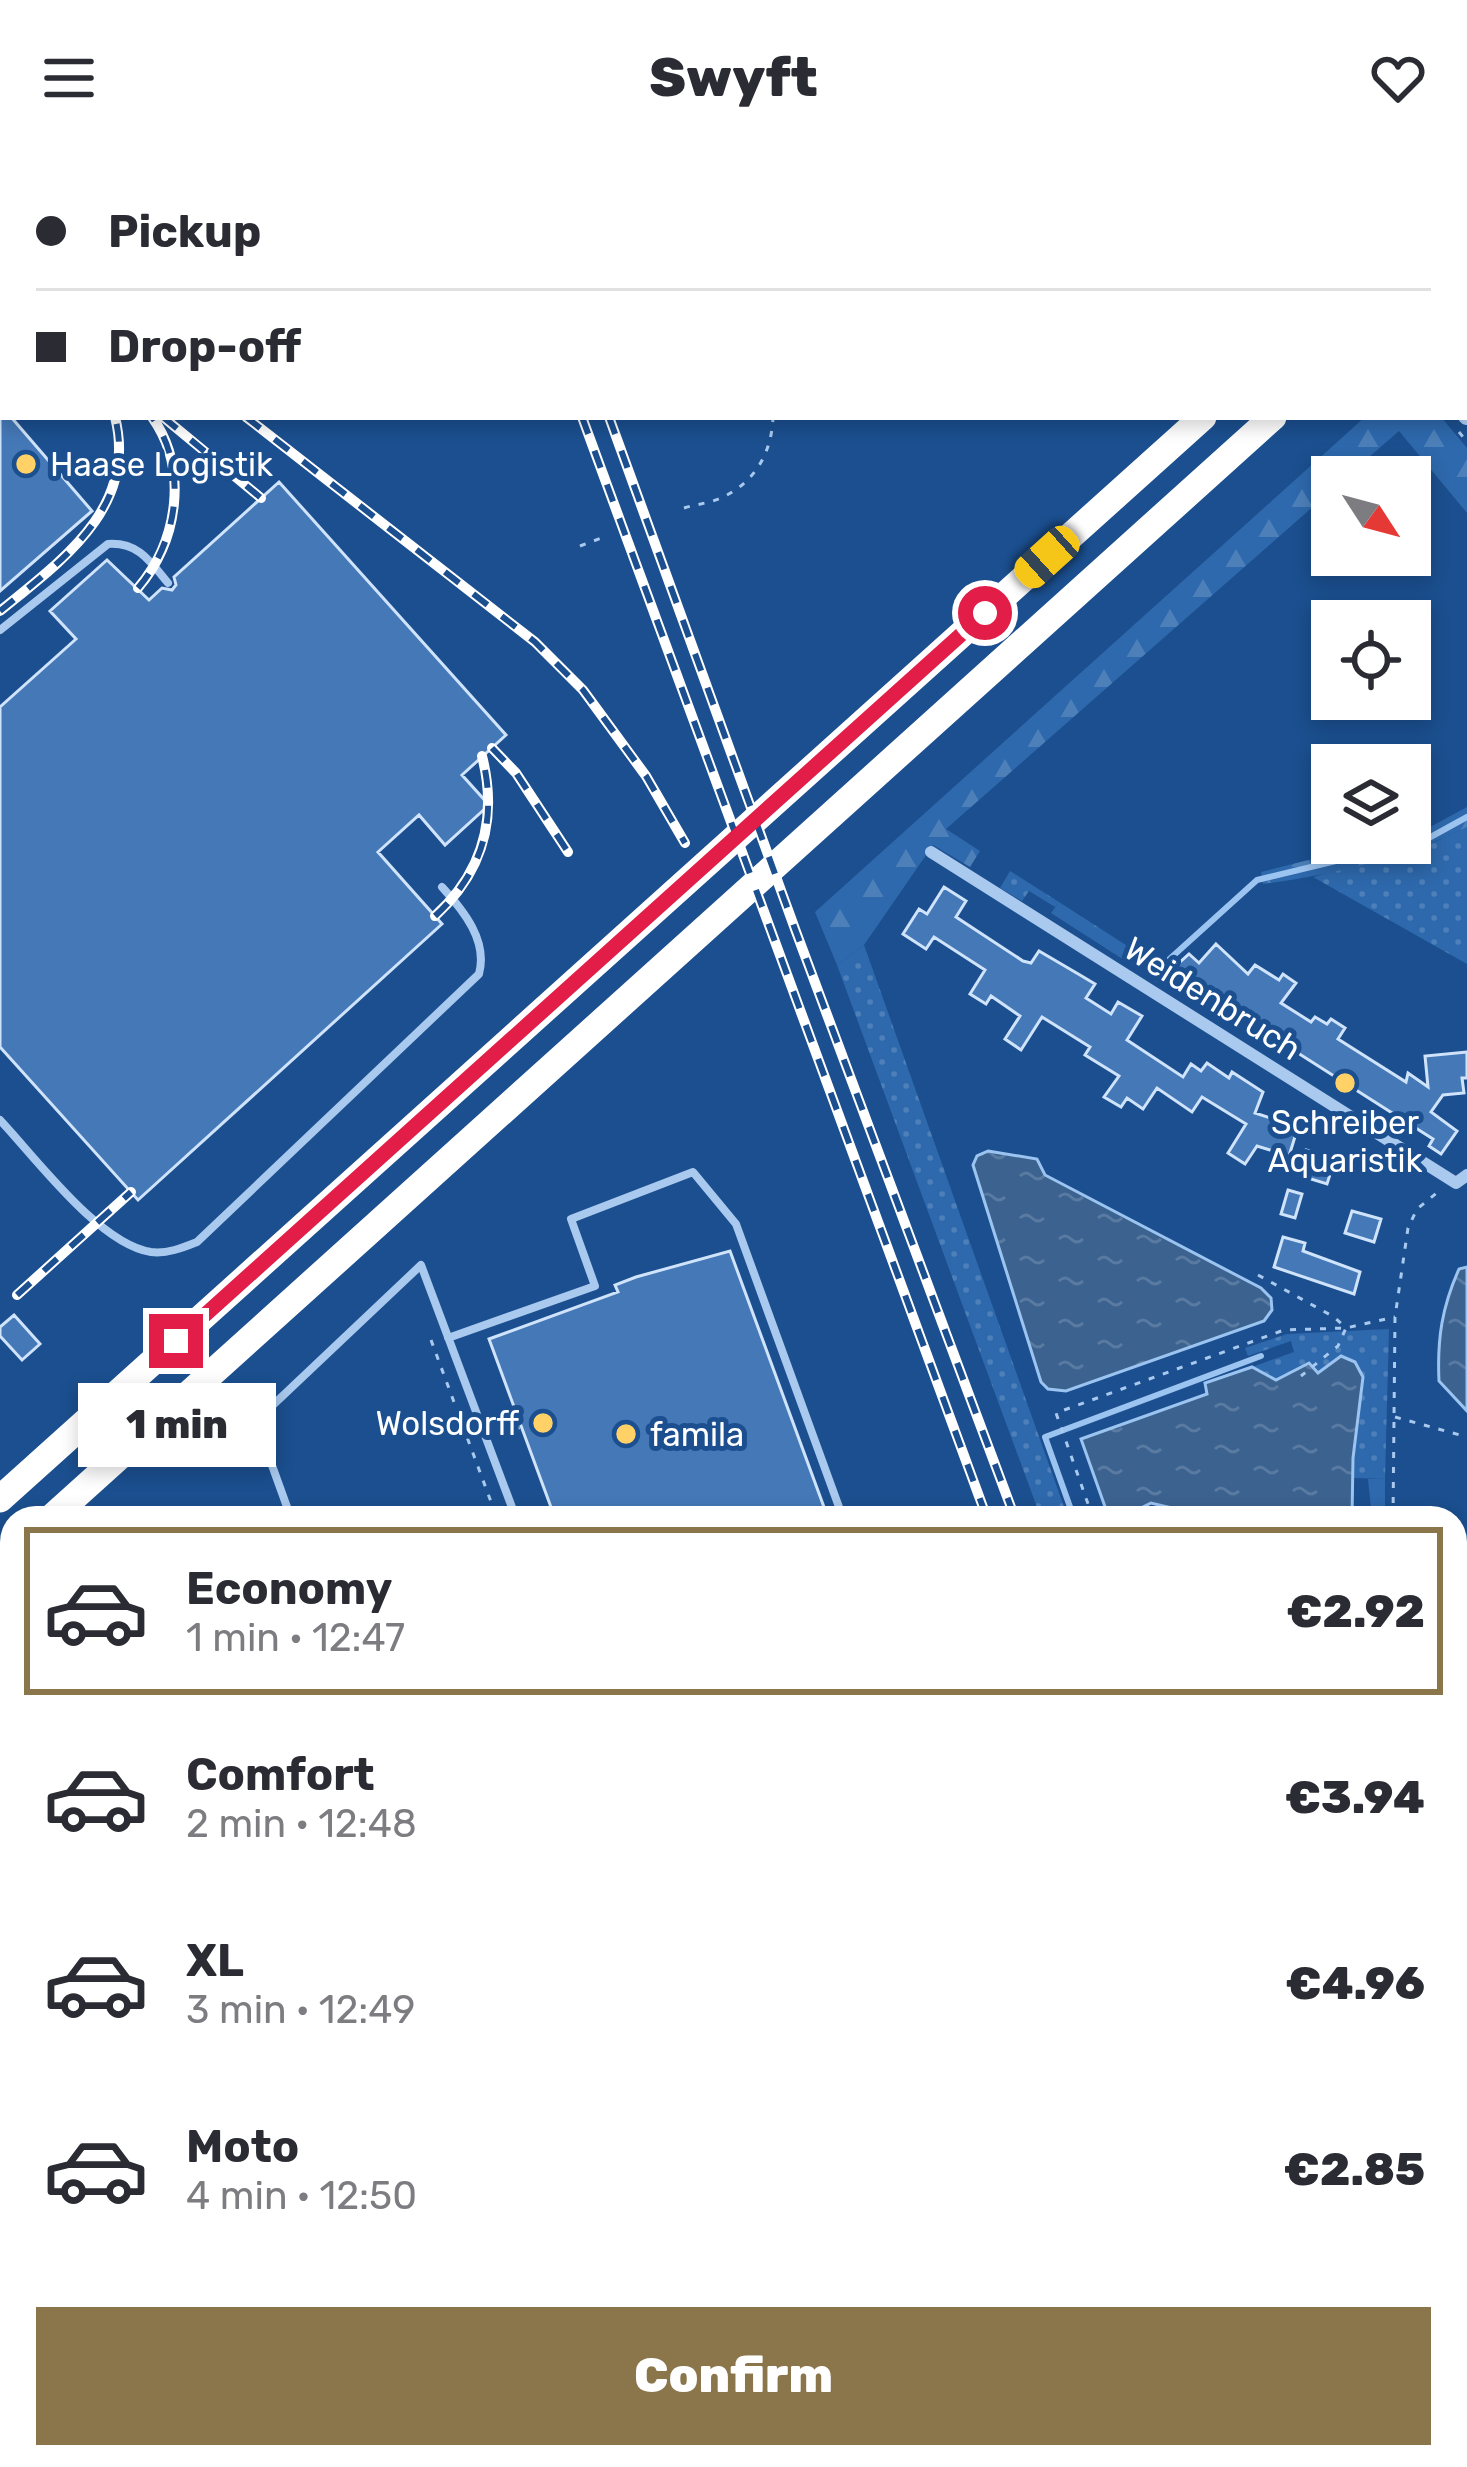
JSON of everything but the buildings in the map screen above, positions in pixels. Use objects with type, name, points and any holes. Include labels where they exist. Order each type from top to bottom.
[{"type":"highway","points":[[0,1499],[1200,420]]},
{"type":"highway","points":[[64,1506],[1270,420]]},
{"type":"street","name":"Weidenbruch","points":[[931,852],[1462,1179]]},
{"type":"lane","points":[[0,630],[108,544],[131,546],[142,553],[168,583]]},
{"type":"lane","points":[[0,1120],[97,1222],[123,1241],[149,1252],[172,1251],[197,1242],[479,974],[480,943],[442,887]]},
{"type":"lane","points":[[448,1338],[595,1286],[571,1219],[693,1172],[736,1224],[840,1506]]},
{"type":"lane","points":[[287,1506],[256,1421],[421,1265],[511,1506]]},
{"type":"path","points":[[685,508],[724,497],[748,480],[767,450],[772,420]]},
{"type":"path","points":[[580,546],[604,537]]},
{"type":"path","points":[[1394,1506],[1395,1317],[1408,1228],[1418,1209],[1435,1193],[1462,1179]]},
{"type":"path","points":[[1258,1275],[1346,1328]]},
{"type":"path","points":[[1089,1506],[1056,1413],[1284,1330],[1346,1328],[1395,1317]]},
{"type":"path","points":[[1300,1376],[1339,1346],[1346,1328]]},
{"type":"path","points":[[431,1340],[493,1506]]},
{"type":"path","points":[[1393,1417],[1467,1436]]},
{"type":"green space","points":[[1362,420],[1444,420],[1467,448],[1467,513],[1431,470],[1431,456],[1420,456],[1399,431],[1370,456],[1322,456]]},
{"type":"green space","points":[[1311,466],[1311,508],[946,829],[980,851],[970,867],[933,845],[864,945],[837,965],[815,912]]},
{"type":"green space","points":[[1467,807],[1467,827],[1431,842],[1432,826]]},
{"type":"green space","points":[[1467,827],[1467,964],[1313,877],[1358,864],[1431,864],[1431,843]]},
{"type":"green space","points":[[1311,859],[1311,864],[1363,864],[1263,884],[1261,872]]},
{"type":"green space","points":[[1010,871],[1059,902],[1055,907],[1029,891],[1022,901],[1000,888]]},
{"type":"green space","points":[[1059,902],[1157,965],[1138,969],[1051,913]]},
{"type":"green space","points":[[864,945],[1064,1506],[1037,1506],[837,965]]},
{"type":"green space","points":[[1389,1329],[1385,1479],[1353,1478],[1353,1458],[1317,1373],[1308,1363],[1276,1380],[1252,1367],[1294,1352],[1291,1341],[1248,1356],[1245,1348],[1287,1334]]},
{"type":"green space","points":[[1368,1479],[1385,1479],[1385,1506],[1371,1506]]},
{"type":"water","points":[[988,1151],[1037,1159],[1045,1175],[1261,1288],[1271,1298],[1272,1310],[1264,1321],[1066,1391],[1048,1389],[1041,1382],[973,1165],[977,1156]]},
{"type":"water","points":[[1467,1267],[1467,1411],[1439,1381],[1439,1366],[1448,1297],[1459,1269]]},
{"type":"water","points":[[1341,1356],[1355,1362],[1363,1377],[1352,1506],[1105,1506],[1081,1439],[1207,1394],[1205,1383],[1252,1367],[1276,1380],[1309,1363],[1318,1373]]},
{"type":"waterway","points":[[1153,974],[1257,880],[1427,839],[1467,817]]},
{"type":"waterway","points":[[1070,1506],[1045,1437],[1261,1356]]},
{"type":"railway","points":[[0,611],[69,552],[105,505],[119,449],[115,420]]},
{"type":"railway","points":[[138,588],[162,549],[174,504],[171,459],[154,420]]},
{"type":"railway","points":[[167,420],[261,498]]},
{"type":"railway","points":[[250,420],[535,642],[583,690],[646,776],[685,843]]},
{"type":"railway","points":[[583,420],[983,1506]]},
{"type":"railway","points":[[610,420],[1011,1506]]},
{"type":"railway","points":[[492,748],[516,773],[568,852]]},
{"type":"railway","points":[[435,916],[465,881],[482,843],[488,801],[482,756]]},
{"type":"railway","points":[[17,1295],[131,1192]]},
{"type":"place","name":"Haase Logistik","points":[[26,464]]},
{"type":"place","name":"Schreiber Aquaristik","points":[[1345,1083]]},
{"type":"place","name":"Wolsdorff","points":[[543,1423]]},
{"type":"place","name":"famila","points":[[626,1434]]},
{"type":"route","points":[[176,1341],[985,613]]}]
